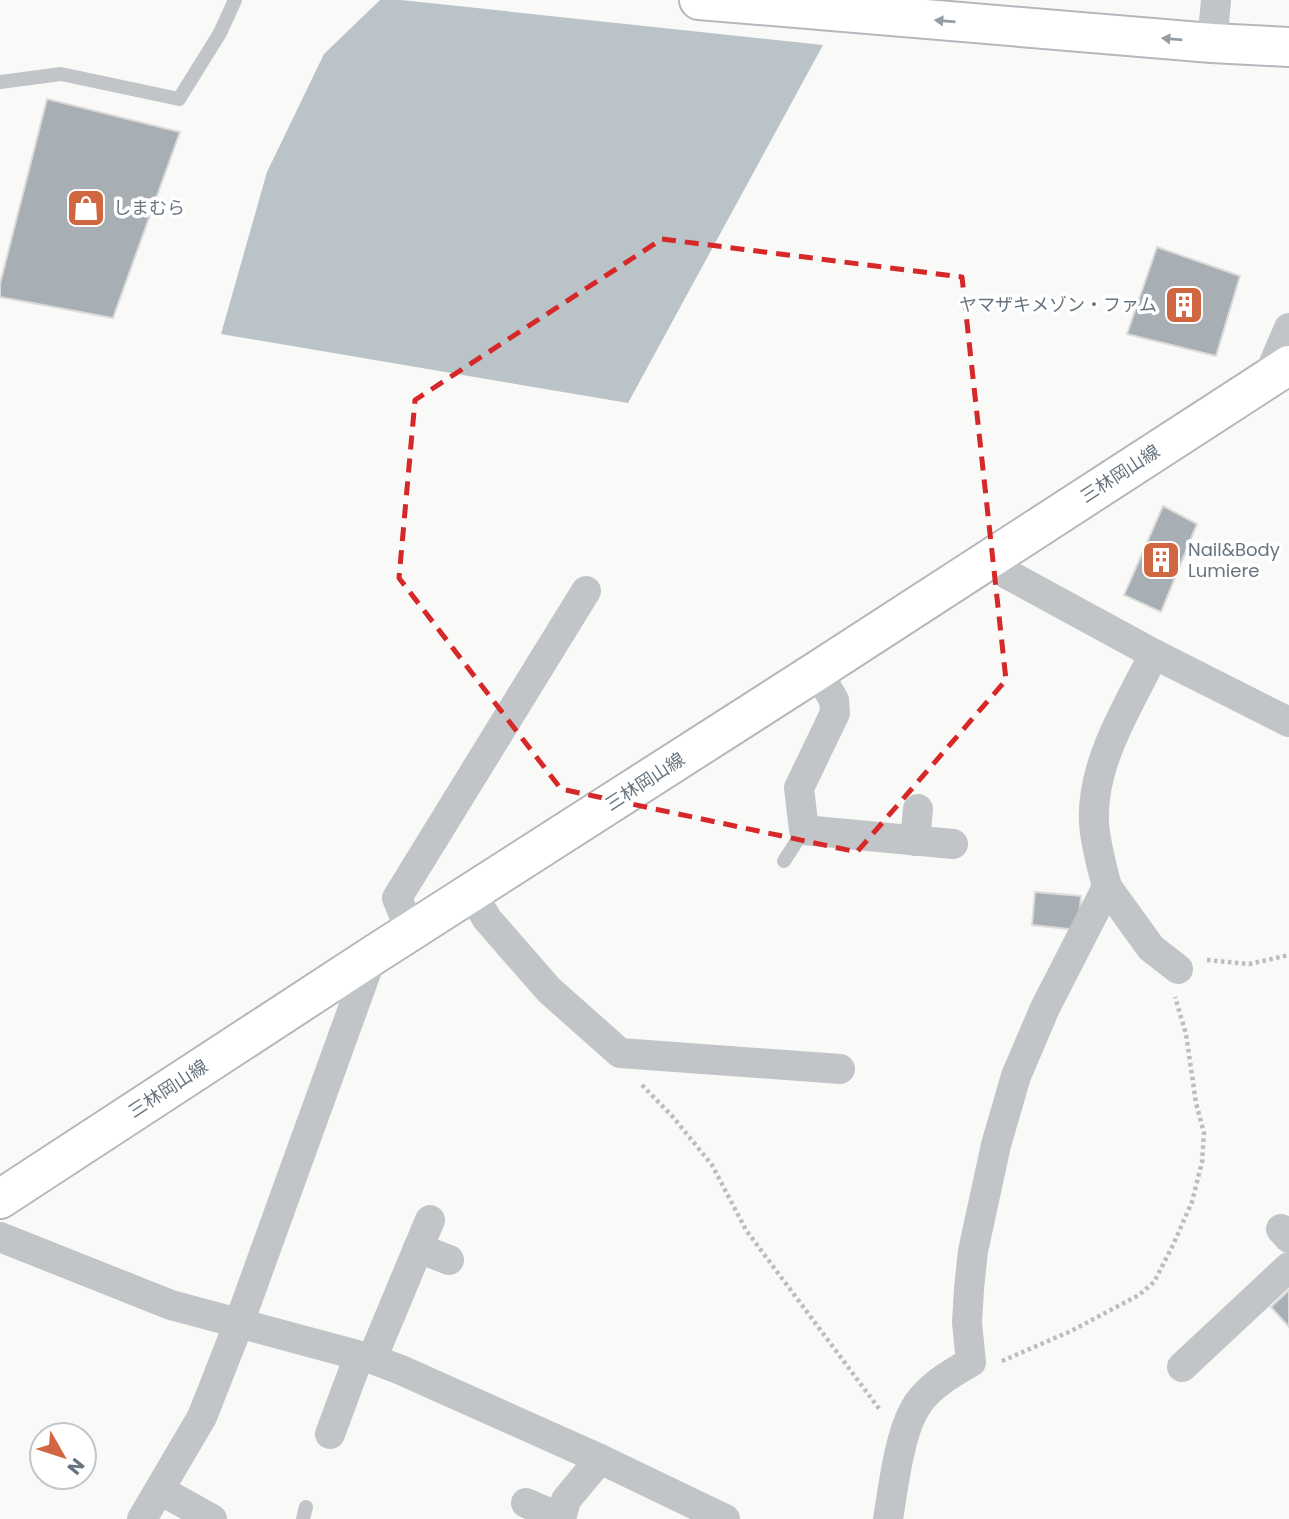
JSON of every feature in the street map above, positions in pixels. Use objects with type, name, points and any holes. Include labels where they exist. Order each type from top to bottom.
[{"type":"main road","points":[[699,0],[1212,43],[1289,47]]},
{"type":"main road","name":"三林岡山線","points":[[0,1199],[1278,372]]},
{"type":"street","points":[[1212,43],[1216,0]]},
{"type":"street","points":[[1278,372],[1289,328]]},
{"type":"street","points":[[994,555],[1007,574],[1154,654],[1289,722]]},
{"type":"street","points":[[411,932],[397,898],[586,590]]},
{"type":"street","points":[[1154,654],[1105,759],[1097,791],[1094,821],[1107,887],[1165,959]]},
{"type":"street","points":[[817,671],[834,700],[835,713],[799,788],[804,830],[953,845]]},
{"type":"street","points":[[915,841],[918,809]]},
{"type":"street","points":[[888,1519],[913,1410],[928,1392],[971,1362],[967,1323],[969,1289],[996,1145],[1016,1076],[1068,961],[1107,887]]},
{"type":"street","points":[[472,893],[487,919],[549,990],[620,1053],[840,1069]]},
{"type":"street","points":[[142,1519],[202,1418],[372,956]]},
{"type":"street","points":[[330,1434],[430,1220]]},
{"type":"street","points":[[0,1237],[172,1305],[365,1357],[600,1459],[725,1519]]},
{"type":"street","points":[[418,1248],[449,1260]]},
{"type":"street","points":[[1182,1367],[1289,1267]]},
{"type":"street","points":[[526,1503],[561,1519],[566,1500],[600,1459]]},
{"type":"street","points":[[160,1490],[212,1519]]},
{"type":"lane","points":[[0,82],[61,74],[180,99],[220,33],[235,0]]},
{"type":"lane","points":[[784,861],[804,830]]},
{"type":"path","points":[[971,1362],[981,1370],[1071,1331],[1139,1295],[1154,1282],[1173,1245],[1192,1202],[1202,1162],[1204,1133],[1196,1103],[1186,1034],[1165,959],[1249,964],[1289,955]]},
{"type":"path","points":[[620,1053],[631,1074],[673,1117],[712,1165],[746,1230],[904,1441]]},
{"type":"highlighted area","points":[[662,239],[962,277],[1006,680],[857,852],[561,789],[399,578],[415,400]]},
{"type":"shaded area","points":[[380,0],[401,0],[823,45],[628,403],[221,334],[267,172],[324,54]]},
{"type":"building","name":"しまむら","points":[[47,99],[180,132],[113,318],[0,297],[0,284]]},
{"type":"building","name":"ヤマザキメゾン・ファム","points":[[1157,247],[1240,276],[1216,356],[1127,334]]},
{"type":"building","name":"Nail&Body Lumiere","points":[[1163,506],[1197,524],[1161,612],[1124,595]]},
{"type":"building","points":[[1035,892],[1081,896],[1078,930],[1032,925]]},
{"type":"building","points":[[1289,1290],[1289,1327],[1271,1307]]},
{"type":"place","name":"しまむら","points":[[86,208]]},
{"type":"place","name":"ヤマザキメゾン・ファム","points":[[1184,305]]},
{"type":"place","name":"Nail&Body Lumiere","points":[[1161,560]]}]
